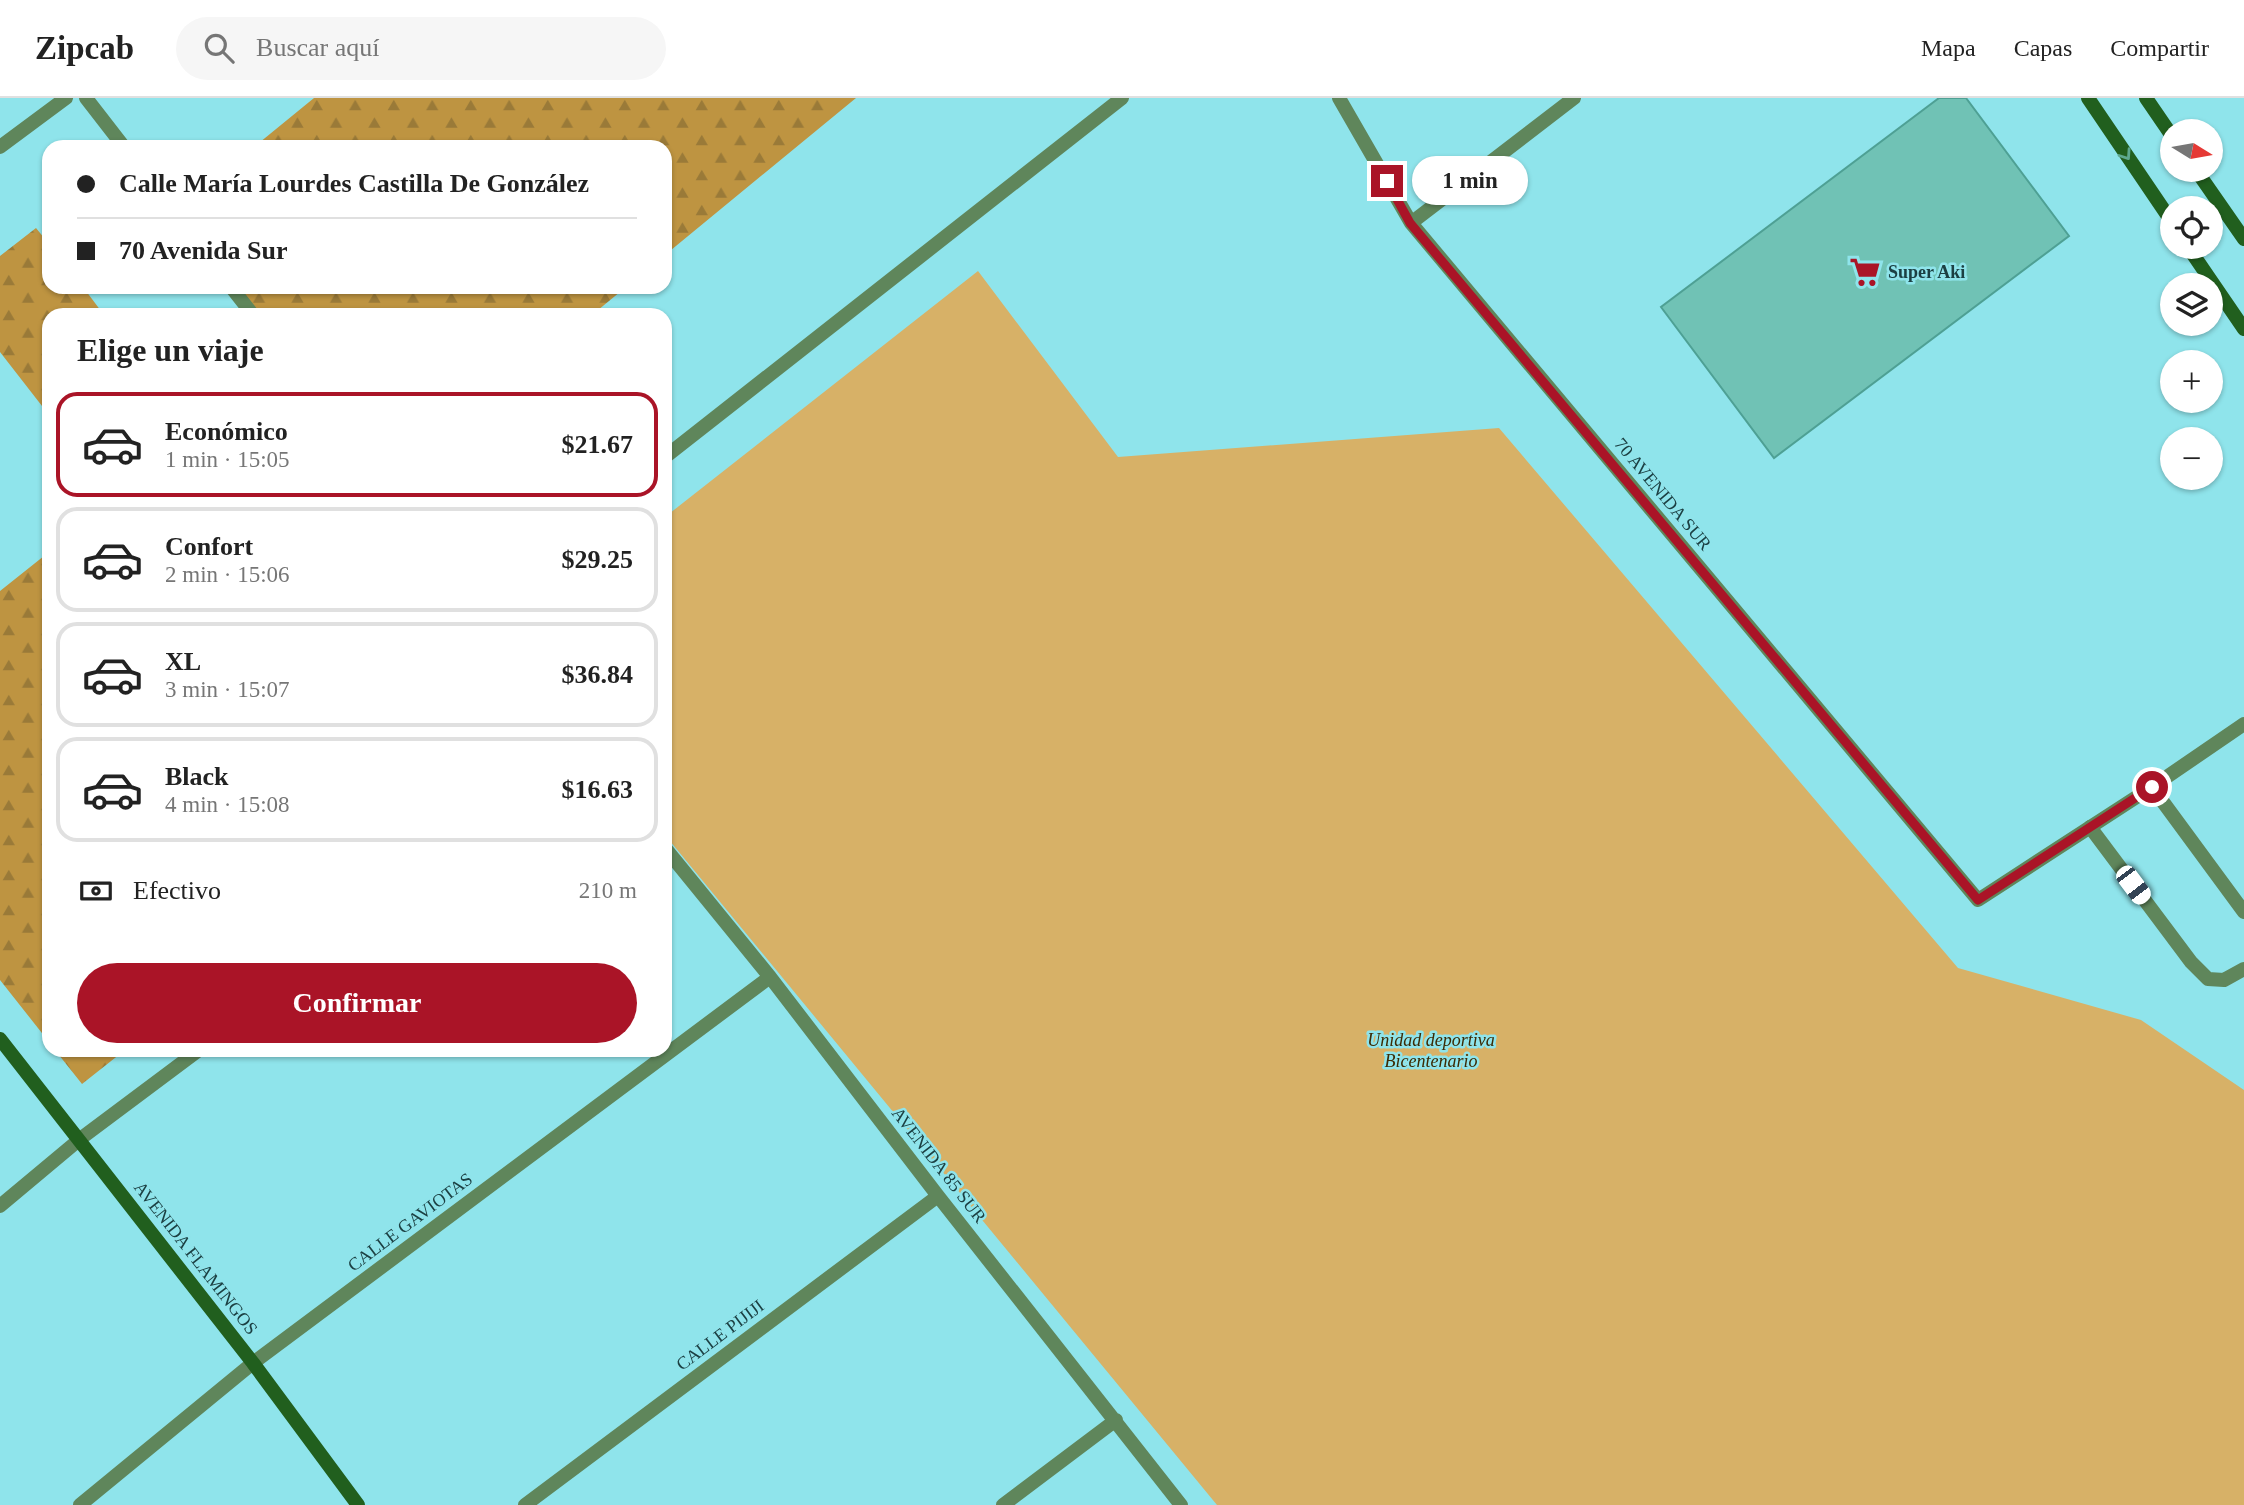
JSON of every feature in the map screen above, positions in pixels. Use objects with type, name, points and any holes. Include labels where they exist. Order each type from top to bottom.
[{"type":"street","points":[[0,147],[66,98]]},
{"type":"street","points":[[86,98],[119,140]]},
{"type":"street","points":[[672,452],[1122,98]]},
{"type":"street","name":"70 AVENIDA SUR","points":[[1339,98],[1410,223],[1978,900],[2090,827]]},
{"type":"street","points":[[1410,223],[1574,98]]},
{"type":"street","points":[[2088,98],[2160,204]]},
{"type":"street","points":[[2146,98],[2161,119]]},
{"type":"street","points":[[2204,182],[2244,239]]},
{"type":"street","points":[[2197,259],[2244,329]]},
{"type":"street","points":[[236,294],[248,308]]},
{"type":"street","points":[[2244,724],[2090,827],[2191,962],[2208,979],[2224,980],[2244,969]]},
{"type":"street","points":[[2152,787],[2244,912]]},
{"type":"street","name":"AVENIDA 85 SUR","points":[[672,857],[1181,1505]]},
{"type":"street","name":"CALLE GAVIOTAS","points":[[672,1050],[769,977]]},
{"type":"street","name":"AVENIDA FLAMINGOS","points":[[0,1039],[253,1363],[358,1505]]},
{"type":"street","points":[[0,1206],[80,1139],[191,1057]]},
{"type":"street","name":"CALLE GAVIOTAS","points":[[80,1505],[253,1363],[662,1057]]},
{"type":"street","name":"CALLE PIJIJI","points":[[525,1505],[938,1196]]},
{"type":"street","points":[[1003,1505],[1116,1420]]},
{"type":"green space","points":[[314,98],[856,98],[672,249],[672,140],[263,140]]},
{"type":"green space","points":[[36,228],[42,235],[42,294],[88,294],[99,308],[42,308],[42,406],[0,352],[0,256]]},
{"type":"green space","name":"Unidad deportiva Bicentenario","points":[[978,271],[1118,457],[1499,428],[1958,968],[2141,1020],[2244,1090],[2244,1505],[1217,1505],[672,843],[672,511]]},
{"type":"green space","points":[[236,294],[618,294],[600,308],[248,308]]},
{"type":"green space","points":[[42,558],[42,1033],[0,980],[0,591]]},
{"type":"green space","points":[[61,1057],[116,1057],[82,1084]]},
{"type":"building","name":"Super Aki","points":[[1939,98],[1966,98],[2069,236],[1774,458],[1661,307]]},
{"type":"place","name":"Super Aki","points":[[1865,272]]},
{"type":"route","points":[[1387,181],[1410,223],[1978,900],[2152,787]]}]
